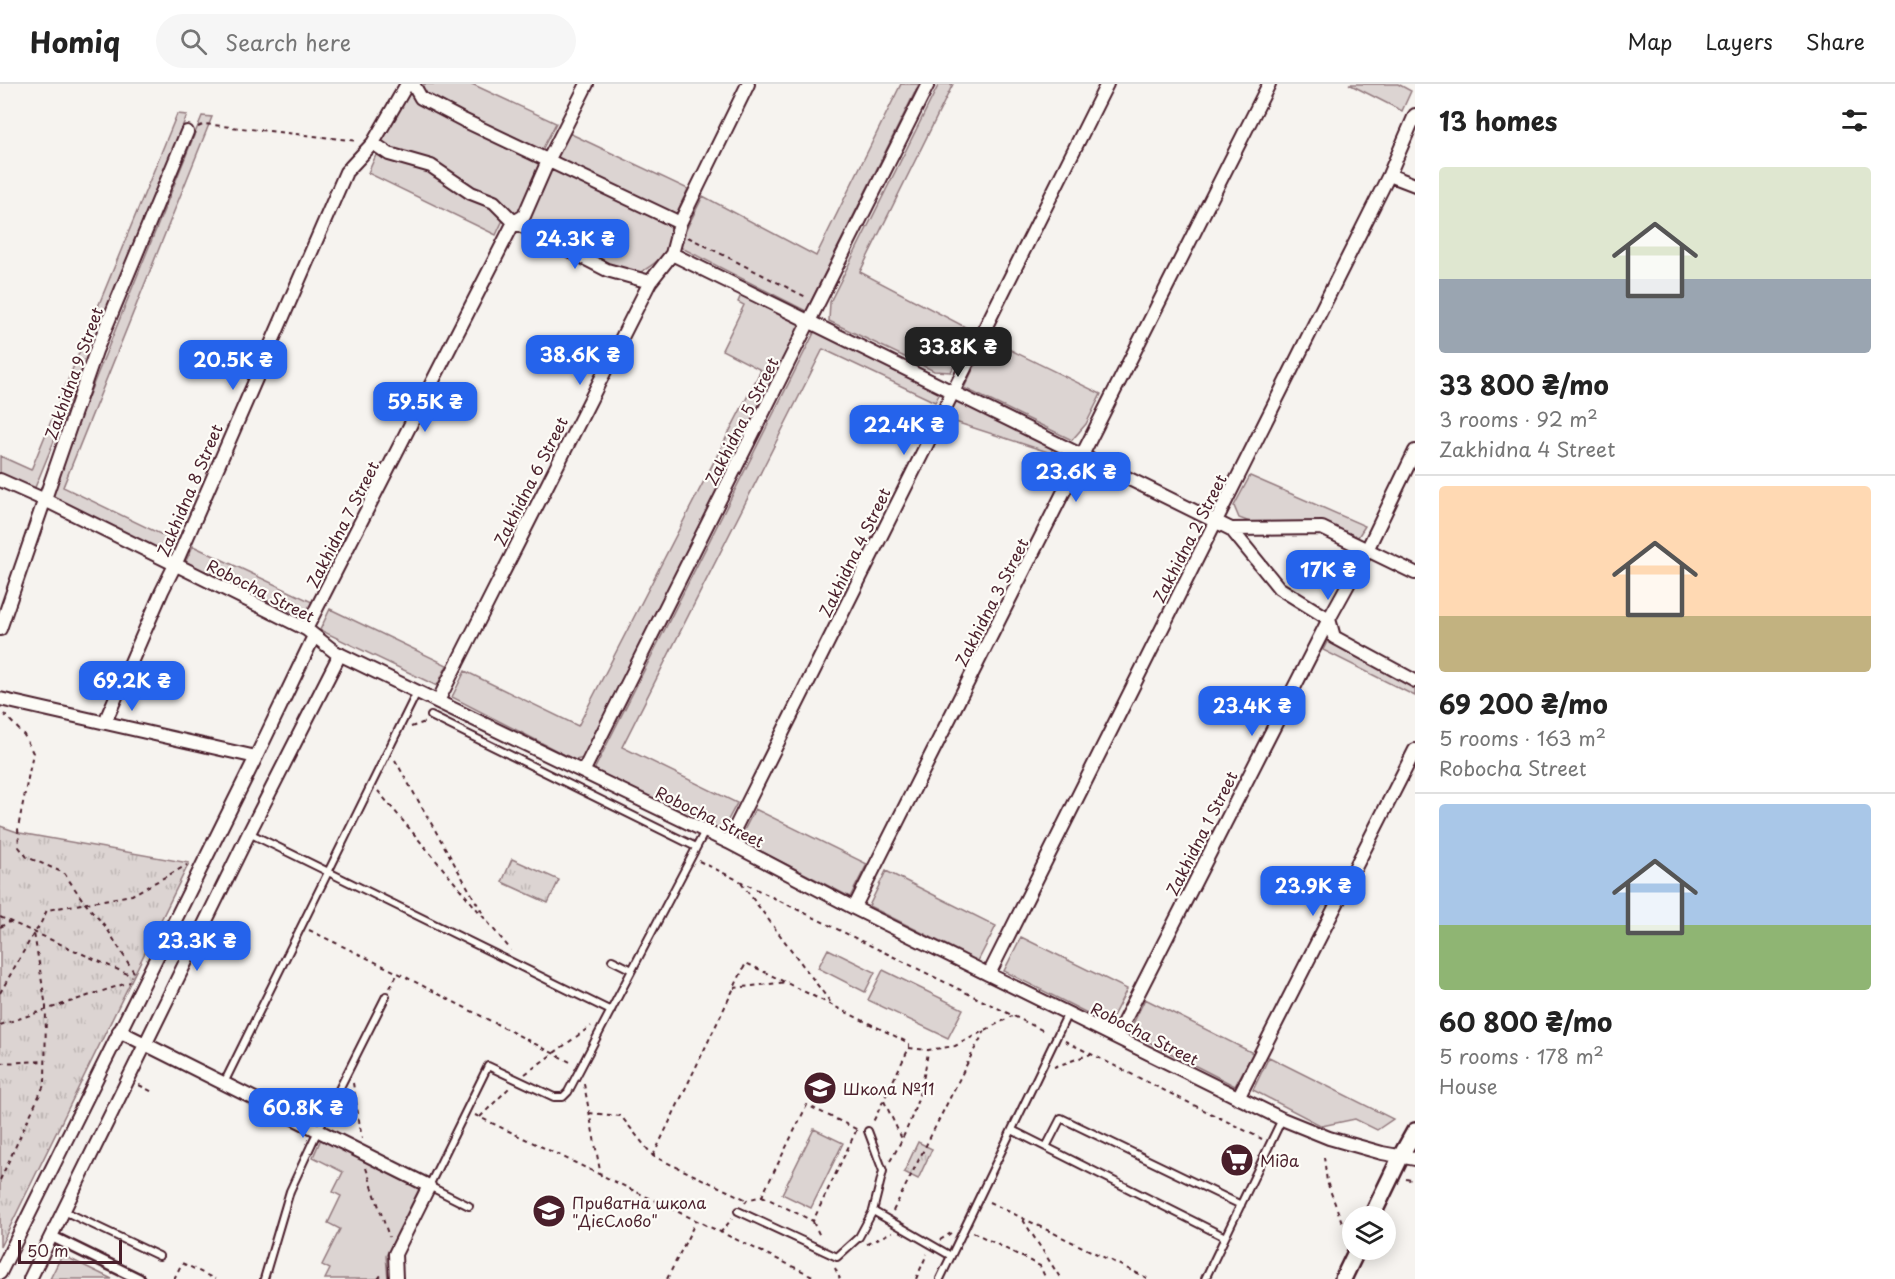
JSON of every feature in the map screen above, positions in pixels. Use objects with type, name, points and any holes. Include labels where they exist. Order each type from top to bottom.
[{"type":"street","name":"Zakhidna 8 Street","points":[[105,722],[162,591],[176,565],[346,171],[373,143],[407,84]]},
{"type":"street","points":[[413,84],[420,98],[679,227]]},
{"type":"street","name":"Zakhidna 7 Street","points":[[0,1274],[256,757],[310,632],[514,222],[524,216],[548,161],[587,84]]},
{"type":"street","name":"Zakhidna 6 Street","points":[[438,701],[650,282],[672,254],[679,227],[748,84]]},
{"type":"street","name":"Zakhidna 5 Street","points":[[583,772],[928,84]]},
{"type":"street","name":"Zakhidna 4 Street","points":[[728,842],[1107,84]]},
{"type":"street","name":"Zakhidna 3 Street","points":[[854,908],[1269,84]]},
{"type":"street","name":"Zakhidna 2 Street","points":[[989,974],[1389,175],[1415,115]]},
{"type":"street","name":"Zakhidna 9 Street","points":[[0,629],[96,351],[187,132]]},
{"type":"street","points":[[373,143],[389,154],[431,166],[471,193],[494,202],[514,222],[607,270],[650,282]]},
{"type":"street","points":[[1389,175],[1415,185]]},
{"type":"street","points":[[672,254],[1231,529],[1279,588],[1329,619],[1334,637],[1415,681]]},
{"type":"street","name":"Zakhidna 1 Street","points":[[1116,1037],[1415,451]]},
{"type":"street","name":"Robocha Street","points":[[0,480],[45,500],[310,632],[339,654],[728,842],[854,908],[1238,1098],[1329,1138],[1382,1153],[1408,1157]]},
{"type":"street","points":[[1231,529],[1322,528],[1415,573]]},
{"type":"street","points":[[30,1279],[339,654]]},
{"type":"street","points":[[0,699],[256,757]]},
{"type":"street","points":[[1238,1098],[1415,750]]},
{"type":"street","points":[[119,1031],[429,1186],[395,1254],[396,1279]]},
{"type":"street","points":[[1378,1206],[1408,1157],[1415,1131]]},
{"type":"street","points":[[51,1236],[139,1279]]},
{"type":"street","points":[[1344,1279],[1353,1260]]},
{"type":"lane","points":[[224,1083],[417,692]]},
{"type":"lane","points":[[434,717],[696,847]]},
{"type":"lane","points":[[469,1206],[429,1186],[488,1066],[554,1097],[563,1097],[568,1092],[705,831]]},
{"type":"lane","points":[[249,833],[611,1011]]},
{"type":"lane","points":[[612,960],[632,970]]},
{"type":"lane","points":[[264,1279],[290,1191],[386,996]]},
{"type":"lane","points":[[940,1279],[1068,1013]]},
{"type":"lane","points":[[1046,1147],[1061,1118],[1241,1205]]},
{"type":"lane","points":[[1205,1279],[1282,1119]]},
{"type":"lane","points":[[1012,1130],[1225,1237]]},
{"type":"lane","points":[[738,1211],[837,1257],[859,1237],[873,1211],[883,1171],[868,1131]]},
{"type":"lane","points":[[64,1210],[159,1256]]},
{"type":"lane","points":[[873,1211],[951,1256]]},
{"type":"path","points":[[187,132],[204,124],[373,143]]},
{"type":"path","points":[[679,227],[819,303]]},
{"type":"path","points":[[0,709],[24,735],[33,753],[18,828],[19,847],[27,857],[64,873],[84,902],[106,927],[138,979]]},
{"type":"path","points":[[398,731],[434,717]]},
{"type":"path","points":[[389,750],[486,920]]},
{"type":"path","points":[[372,784],[527,969]]},
{"type":"path","points":[[691,857],[1270,1143]]},
{"type":"path","points":[[0,993],[47,910],[84,902],[132,896],[189,865]]},
{"type":"path","points":[[739,881],[832,1004]]},
{"type":"path","points":[[0,917],[138,979]]},
{"type":"path","points":[[0,927],[10,922]]},
{"type":"path","points":[[301,926],[398,973],[581,1068],[601,1176]]},
{"type":"path","points":[[0,1180],[45,1083],[46,1010],[34,933]]},
{"type":"path","points":[[653,1156],[746,963],[909,1043],[909,1048],[868,1131],[857,1129],[807,1105],[762,1196]]},
{"type":"path","points":[[386,996],[398,973]]},
{"type":"path","points":[[0,1025],[138,979]]},
{"type":"path","points":[[734,988],[788,982]]},
{"type":"path","points":[[909,1048],[928,1050],[955,1046],[1012,1016]]},
{"type":"path","points":[[480,1117],[517,1080],[592,1025]]},
{"type":"path","points":[[889,1220],[986,1029]]},
{"type":"path","points":[[883,1171],[902,1139],[925,1076],[928,1050]]},
{"type":"path","points":[[1040,1072],[1090,1054]]},
{"type":"path","points":[[0,1063],[45,1061]]},
{"type":"path","points":[[350,1067],[365,1164],[395,1254]]},
{"type":"path","points":[[139,1085],[155,1093]]},
{"type":"path","points":[[884,1100],[902,1139]]},
{"type":"path","points":[[466,1110],[819,1279]]},
{"type":"path","points":[[590,1113],[621,1116],[653,1156],[747,1200]]},
{"type":"path","points":[[720,1233],[747,1200],[762,1196],[813,1221],[857,1129]]},
{"type":"path","points":[[1324,1157],[1327,1182],[1342,1225]]},
{"type":"path","points":[[1406,1179],[1415,1181]]},
{"type":"path","points":[[980,1198],[1149,1279]]},
{"type":"path","points":[[1022,1218],[1061,1279]]},
{"type":"path","points":[[667,1279],[696,1221]]},
{"type":"path","points":[[859,1248],[902,1228]]},
{"type":"path","points":[[916,1279],[932,1245],[965,1228],[1040,1266],[1046,1279]]},
{"type":"path","points":[[174,1279],[182,1263],[215,1279]]},
{"type":"green space","points":[[424,84],[472,84],[556,123],[541,152],[422,91]]},
{"type":"green space","points":[[901,84],[919,84],[806,311],[678,246],[703,196],[816,256]]},
{"type":"green space","points":[[939,84],[953,84],[860,272],[971,330],[951,372],[934,371],[829,321],[830,302]]},
{"type":"green space","points":[[1349,84],[1398,84],[1411,91],[1402,111]]},
{"type":"green space","points":[[410,87],[543,163],[521,212],[515,217],[380,143]]},
{"type":"green space","points":[[177,114],[187,115],[34,490],[0,474],[0,456],[31,470]]},
{"type":"green space","points":[[202,116],[212,117],[63,487],[175,541],[168,555],[54,497],[52,486]]},
{"type":"green space","points":[[569,133],[688,189],[675,216],[556,158]]},
{"type":"green space","points":[[376,155],[427,170],[478,198],[503,220],[496,235],[368,173]]},
{"type":"green space","points":[[552,167],[670,225],[670,241],[664,254],[653,265],[639,273],[610,266],[526,221]]},
{"type":"green space","points":[[741,295],[801,324],[584,758],[575,760],[452,697],[465,671],[578,726],[761,370],[722,350],[744,305],[738,302]]},
{"type":"green space","points":[[815,331],[940,393],[935,402],[823,349],[622,747],[737,803],[722,831],[716,833],[598,775],[595,768]]},
{"type":"green space","points":[[988,339],[1101,394],[1086,424],[1072,440],[964,388]]},
{"type":"green space","points":[[955,400],[1053,447],[1051,453],[946,419]]},
{"type":"green space","points":[[1250,476],[1365,526],[1358,537],[1328,524],[1263,527],[1239,518],[1234,506]]},
{"type":"green space","points":[[193,546],[312,602],[305,618],[185,563]]},
{"type":"green space","points":[[330,609],[447,665],[437,686],[320,630]]},
{"type":"green space","points":[[1329,638],[1415,684],[1415,696],[1323,650]]},
{"type":"green space","points":[[755,809],[867,864],[850,897],[739,840]]},
{"type":"green space","points":[[0,826],[20,833],[189,863],[0,1247]]},
{"type":"green space","points":[[512,859],[559,880],[548,903],[502,882]]},
{"type":"green space","points":[[886,871],[996,926],[978,961],[869,906]]},
{"type":"green space","points":[[1021,937],[1127,989],[1109,1024],[1004,971]]},
{"type":"green space","points":[[828,949],[875,972],[865,992],[818,968]]},
{"type":"green space","points":[[883,970],[963,1009],[948,1038],[868,1000]]},
{"type":"green space","points":[[1145,999],[1253,1053],[1235,1086],[1129,1032]]},
{"type":"green space","points":[[1269,1057],[1393,1119],[1377,1130],[1355,1119],[1322,1126],[1253,1090]]},
{"type":"green space","points":[[814,1129],[843,1143],[811,1208],[782,1194]]},
{"type":"green space","points":[[321,1139],[419,1189],[386,1256],[388,1279],[325,1279],[330,1269],[322,1265],[340,1229],[328,1223],[341,1196],[333,1192],[343,1172],[313,1157]]},
{"type":"green space","points":[[918,1142],[932,1149],[918,1179],[904,1172]]},
{"type":"green space","points":[[62,1255],[112,1279],[50,1279]]},
{"type":"place","name":"Школа №11","points":[[820,1088]]},
{"type":"place","name":"Міда","points":[[1237,1160]]},
{"type":"place","name":"Приватна школа \"ДієСлово\"","points":[[549,1211]]}]
